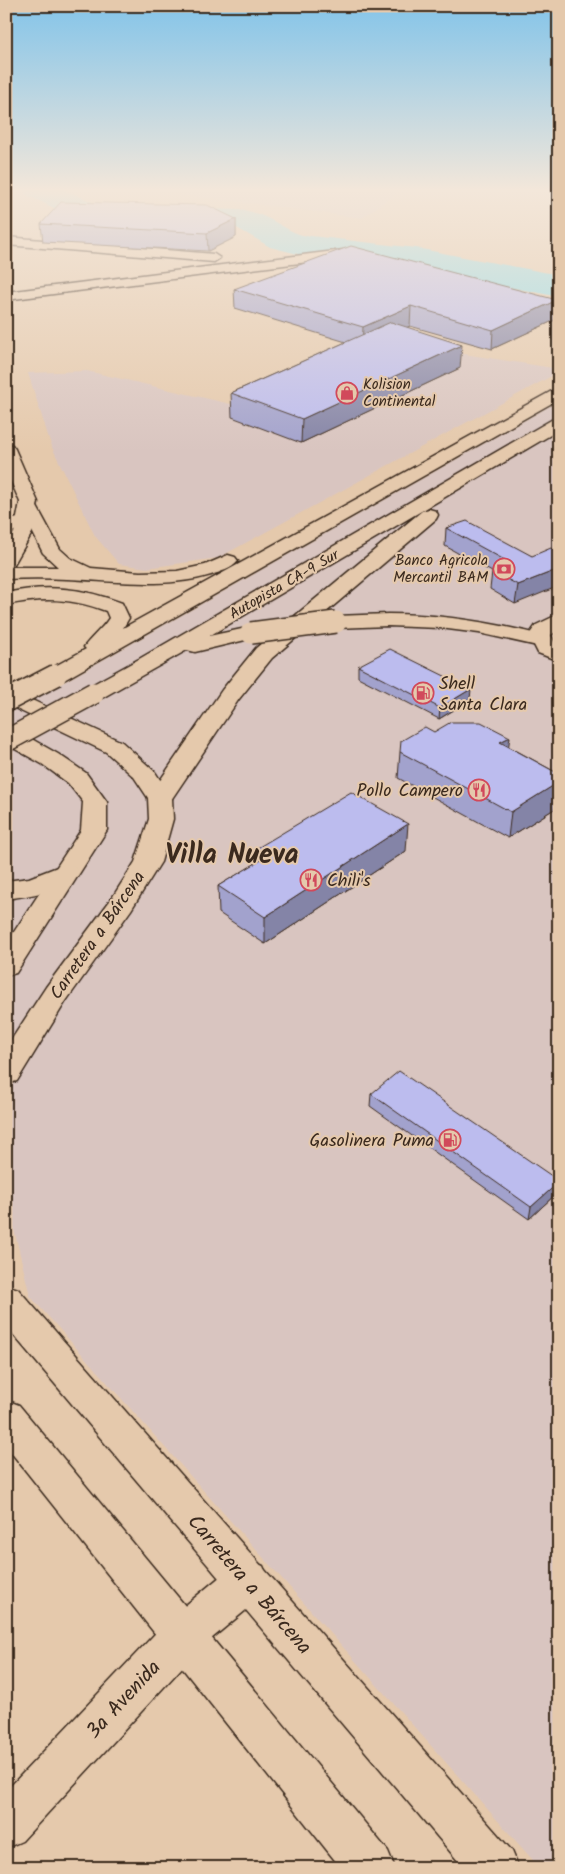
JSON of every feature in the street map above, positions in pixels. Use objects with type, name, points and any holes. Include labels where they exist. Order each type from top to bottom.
[{"type":"main road","points":[[6,296],[159,276]]},
{"type":"main road","name":"Autopista CA-9 Sur","points":[[6,701],[78,663],[344,511],[559,392]]},
{"type":"main road","name":"Autopista CA-9 Sur","points":[[6,741],[147,664],[559,423]]},
{"type":"main road","points":[[6,449],[29,502],[23,533],[6,562]]},
{"type":"main road","points":[[6,694],[67,726],[114,746],[144,772],[160,798],[230,695],[264,653],[416,525],[481,476],[501,457]]},
{"type":"main road","points":[[6,573],[88,574],[136,578],[195,574],[219,566],[284,530],[344,511]]},
{"type":"main road","points":[[28,515],[38,519],[44,537],[54,554],[67,564],[88,574]]},
{"type":"main road","points":[[6,527],[28,515]]},
{"type":"main road","points":[[6,599],[42,593],[74,593],[115,607],[119,618],[112,630],[78,663]]},
{"type":"main road","points":[[147,664],[197,646],[252,633],[336,622],[388,619],[440,622],[492,629],[542,642]]},
{"type":"main road","points":[[559,620],[543,628],[540,635],[546,648],[559,655]]},
{"type":"main road","points":[[6,734],[50,759],[77,778],[95,802],[94,830],[6,966]]},
{"type":"main road","name":"Carretera a Bárcena","points":[[6,1073],[56,994],[122,904],[148,862],[161,819],[160,798]]},
{"type":"main road","points":[[6,890],[34,886],[66,872]]},
{"type":"main road","name":"Carretera a Bárcena","points":[[6,1300],[495,1868]]},
{"type":"main road","points":[[6,1417],[184,1634],[371,1868]]},
{"type":"main road","name":"3a Avenida","points":[[6,1825],[184,1634],[248,1582]]},
{"type":"shaded area","points":[[382,341],[559,369],[559,372],[218,558],[147,568],[119,564],[95,536],[51,445],[28,373],[87,371],[235,405]]},
{"type":"shaded area","points":[[559,401],[559,1868],[540,1868],[30,1296],[6,1196],[6,715]]},
{"type":"building","points":[[268,276],[467,276],[557,300],[493,330],[411,306],[363,327],[234,289]]},
{"type":"building","points":[[391,322],[462,345],[302,419],[231,393]]},
{"type":"building","points":[[467,521],[532,556],[551,548],[559,553],[559,569],[518,585],[492,571],[512,564],[446,528]]},
{"type":"building","points":[[390,649],[471,689],[440,708],[358,666]]},
{"type":"building","points":[[451,722],[481,722],[510,737],[500,742],[559,774],[559,782],[511,812],[400,752],[401,741],[425,727],[434,732]]},
{"type":"building","points":[[351,792],[408,824],[265,917],[218,886],[266,857],[254,850]]},
{"type":"building","name":"Gasolinera Puma","points":[[399,1071],[559,1182],[531,1207],[371,1094]]},
{"type":"waterway","points":[[510,276],[559,286]]},
{"type":"place","name":"Kolision Continental","points":[[347,393]]},
{"type":"place","name":"Banco Agricola Mercantil BAM","points":[[504,569]]},
{"type":"place","name":"Shell Santa Clara","points":[[423,693]]},
{"type":"place","name":"Pollo Campero","points":[[479,790]]},
{"type":"place","name":"Chili's","points":[[311,880]]},
{"type":"place","name":"Gasolinera Puma","points":[[450,1140]]},
{"type":"district","name":"Villa Nueva","points":[[232,853]]}]
